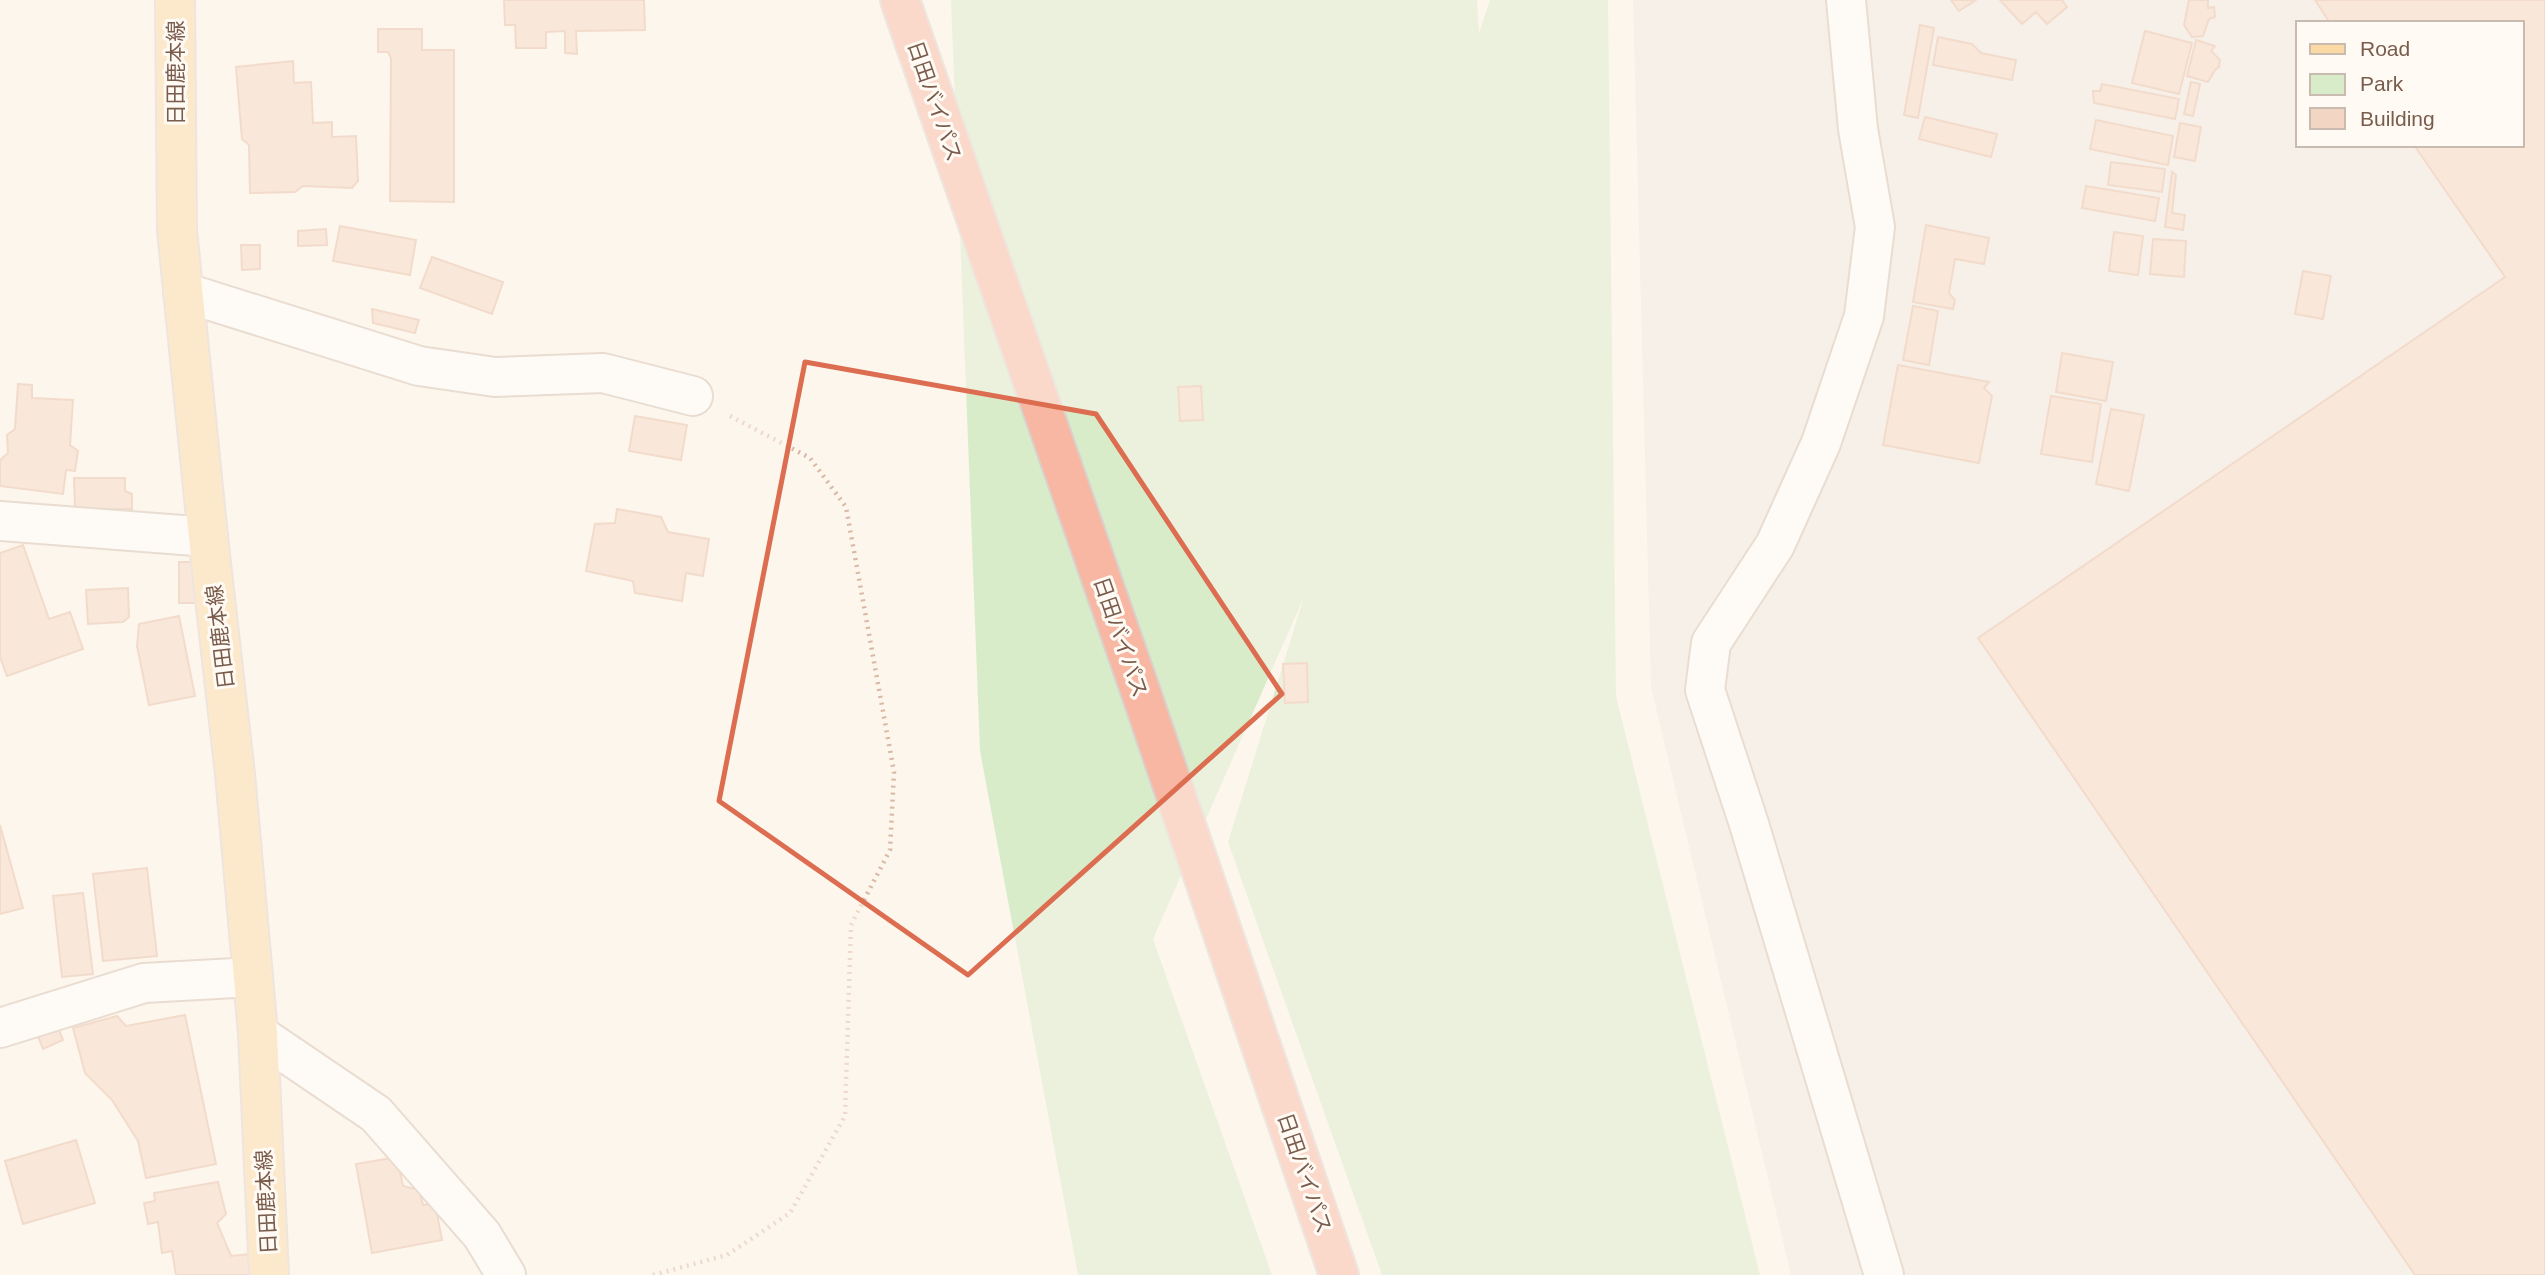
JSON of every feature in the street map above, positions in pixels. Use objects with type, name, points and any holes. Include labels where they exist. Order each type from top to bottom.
[{"type":"highway","name":"日田バイパス","points":[[900,0],[1339,1275]]},
{"type":"main road","name":"日田鹿本線","points":[[175,0],[177,230],[235,774],[253,977],[269,1275]]},
{"type":"street","points":[[1846,0],[1858,128],[1875,227],[1864,316],[1821,443],[1775,545],[1711,643],[1705,690],[1749,824],[1884,1275]]},
{"type":"street","points":[[183,292],[419,366],[495,377],[603,373],[693,397]]},
{"type":"street","points":[[0,521],[208,537]]},
{"type":"street","points":[[0,1028],[144,983],[253,977]]},
{"type":"street","points":[[258,1034],[376,1114],[482,1236],[506,1275]]},
{"type":"path","points":[[653,1275],[727,1255],[790,1213],[845,1115],[851,925],[890,850],[894,772],[846,507],[810,458],[693,397]]},
{"type":"highlighted area","points":[[805,362],[1096,414],[1282,694],[968,975],[719,801]]},
{"type":"shaded area","points":[[1633,0],[2545,0],[2545,1275],[1791,1275],[1651,687]]},
{"type":"green space","points":[[951,0],[1477,0],[1479,33],[1490,0],[1608,0],[1616,696],[1760,1275],[1382,1275],[1228,842],[1304,597],[1153,939],[1272,1275],[1078,1275],[980,751]]},
{"type":"building","points":[[504,0],[644,0],[645,30],[576,31],[577,54],[565,53],[565,31],[546,32],[546,48],[516,48],[515,25],[505,25]]},
{"type":"building","points":[[1951,0],[1976,0],[1959,11]]},
{"type":"building","points":[[2000,0],[2062,0],[2067,7],[2047,24],[2036,12],[2022,24]]},
{"type":"building","points":[[2189,0],[2208,0],[2208,8],[2214,7],[2215,17],[2209,19],[2203,36],[2192,37],[2184,25]]},
{"type":"building","points":[[2315,0],[2545,0],[2545,1275],[2415,1275],[1978,638],[2505,277],[2415,147],[2524,147],[2524,21],[2329,21]]},
{"type":"building","points":[[1920,25],[1934,28],[1918,118],[1904,115]]},
{"type":"building","points":[[378,29],[422,29],[422,50],[454,50],[454,202],[390,201],[391,58],[388,52],[378,52]]},
{"type":"building","points":[[2145,31],[2192,43],[2179,94],[2132,83]]},
{"type":"building","points":[[1938,37],[1972,44],[1981,53],[2016,60],[2012,80],[1933,65]]},
{"type":"building","points":[[2196,40],[2215,46],[2211,51],[2220,60],[2219,67],[2208,82],[2187,76]]},
{"type":"building","points":[[293,61],[294,83],[311,82],[313,123],[332,122],[332,137],[356,136],[358,181],[352,188],[303,186],[295,192],[250,193],[249,145],[242,139],[236,67]]},
{"type":"building","points":[[2191,82],[2200,84],[2193,116],[2184,114]]},
{"type":"building","points":[[2102,84],[2179,99],[2175,119],[2094,103],[2093,91],[2100,91]]},
{"type":"building","points":[[1925,117],[1997,134],[1991,157],[1919,139]]},
{"type":"building","points":[[2096,120],[2173,136],[2168,165],[2090,149]]},
{"type":"building","points":[[2180,123],[2201,127],[2195,161],[2174,157]]},
{"type":"building","points":[[2111,162],[2165,169],[2162,192],[2108,185]]},
{"type":"building","points":[[2172,172],[2176,175],[2172,213],[2185,215],[2183,230],[2165,227]]},
{"type":"building","points":[[2086,186],[2159,198],[2155,221],[2082,208]]},
{"type":"building","points":[[1926,225],[1989,238],[1984,264],[1955,259],[1949,293],[1955,300],[1953,309],[1913,302]]},
{"type":"building","points":[[340,226],[416,240],[410,275],[333,261]]},
{"type":"building","points":[[326,229],[327,245],[298,246],[298,231]]},
{"type":"building","points":[[2114,232],[2143,236],[2138,275],[2109,271]]},
{"type":"building","points":[[2153,239],[2186,241],[2184,277],[2150,274]]},
{"type":"building","points":[[241,245],[260,245],[260,269],[242,270]]},
{"type":"building","points":[[432,257],[503,282],[492,314],[420,288]]},
{"type":"building","points":[[2303,271],[2331,276],[2323,319],[2295,314]]},
{"type":"building","points":[[1913,306],[1938,311],[1929,365],[1903,360]]},
{"type":"building","points":[[372,309],[419,320],[415,333],[373,323]]},
{"type":"building","points":[[2062,353],[2113,362],[2106,401],[2056,392]]},
{"type":"building","points":[[1898,365],[1989,382],[1984,388],[1992,396],[1979,463],[1883,445]]},
{"type":"building","points":[[18,384],[32,385],[32,398],[73,400],[70,445],[78,451],[75,471],[66,470],[63,494],[0,486],[0,460],[8,453],[7,435],[15,429]]},
{"type":"building","points":[[1201,386],[1203,420],[1180,421],[1178,387]]},
{"type":"building","points":[[2051,396],[2101,404],[2092,462],[2041,454]]},
{"type":"building","points":[[2111,409],[2144,415],[2129,491],[2096,484]]},
{"type":"building","points":[[635,416],[687,425],[681,460],[629,451]]},
{"type":"building","points":[[74,478],[125,478],[125,491],[132,494],[132,509],[75,509]]},
{"type":"building","points":[[617,509],[661,517],[668,532],[709,539],[703,576],[686,573],[682,601],[635,593],[633,581],[586,571],[595,524],[615,523]]},
{"type":"building","points":[[23,545],[49,619],[70,612],[83,649],[7,676],[0,657],[0,553]]},
{"type":"building","points":[[179,562],[196,562],[197,603],[179,603]]},
{"type":"building","points":[[128,588],[129,617],[123,622],[88,624],[86,590]]},
{"type":"building","points":[[179,616],[195,696],[149,705],[137,646],[139,624]]},
{"type":"building","points":[[1307,663],[1308,702],[1285,703],[1283,664]]},
{"type":"building","points":[[0,825],[23,908],[0,914]]},
{"type":"building","points":[[147,868],[157,956],[103,961],[93,874]]},
{"type":"building","points":[[83,893],[93,974],[62,977],[53,896]]},
{"type":"building","points":[[185,1015],[216,1164],[146,1178],[138,1141],[112,1100],[85,1073],[73,1028],[117,1016],[126,1026]]},
{"type":"building","points":[[56,1023],[63,1040],[43,1049],[36,1032]]},
{"type":"building","points":[[76,1140],[95,1203],[23,1224],[5,1161]]},
{"type":"building","points":[[397,1157],[403,1186],[419,1190],[423,1205],[435,1203],[442,1240],[372,1253],[356,1164]]},
{"type":"building","points":[[218,1182],[226,1214],[217,1223],[231,1256],[249,1254],[253,1275],[176,1275],[172,1251],[162,1253],[158,1222],[148,1224],[144,1203],[155,1201],[154,1193]]}]
